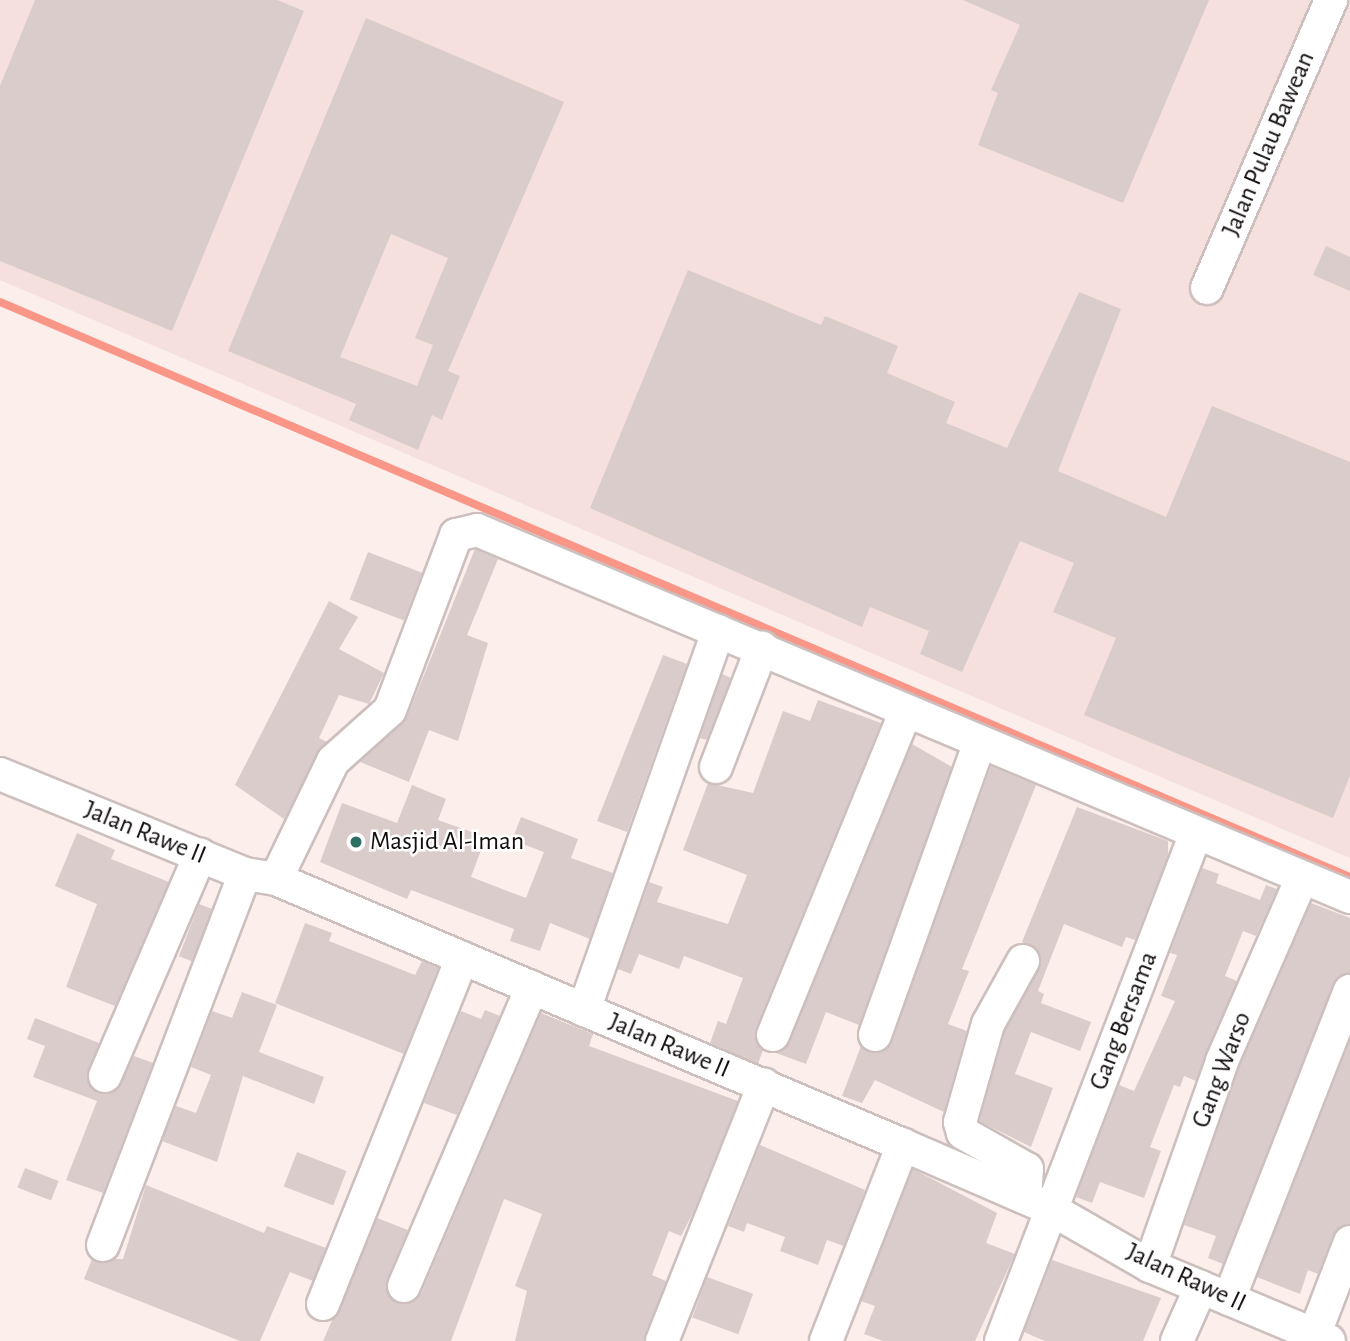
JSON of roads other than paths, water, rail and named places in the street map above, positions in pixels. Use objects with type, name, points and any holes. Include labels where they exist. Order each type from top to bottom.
[{"type":"street","name":"Jalan Pulau Bawean","points":[[1207,288],[1331,0]]},
{"type":"street","points":[[276,878],[332,761],[390,710],[456,536],[466,530],[762,648],[905,711],[1350,897]]},
{"type":"street","points":[[584,1010],[718,631]]},
{"type":"street","points":[[716,767],[762,648]]},
{"type":"street","points":[[773,1035],[905,711]]},
{"type":"street","points":[[875,1035],[980,742]]},
{"type":"street","name":"Jalan Rawe II","points":[[0,774],[245,874],[276,878],[903,1145],[1038,1203],[1150,1266],[1319,1339]]},
{"type":"street","name":"Gang Bersama","points":[[1001,1341],[1038,1203],[1196,833]]},
{"type":"street","points":[[105,1076],[200,855]]},
{"type":"street","points":[[103,1245],[245,874]]},
{"type":"street","name":"Gang Warso","points":[[1150,1266],[1222,1061],[1302,878]]},
{"type":"street","points":[[323,1304],[462,958]]},
{"type":"street","points":[[1023,961],[988,1024],[960,1122],[963,1133],[1027,1170],[1038,1203]]},
{"type":"street","points":[[404,1286],[532,988]]},
{"type":"street","points":[[1177,1341],[1215,1293],[1350,991]]},
{"type":"street","points":[[663,1341],[764,1086]]},
{"type":"street","points":[[826,1341],[903,1145]]},
{"type":"street","points":[[1319,1339],[1350,1242]]},
{"type":"waterway","points":[[0,302],[1350,877]]},
{"type":"place","name":"Masjid Al-Iman","points":[[356,842]]}]
